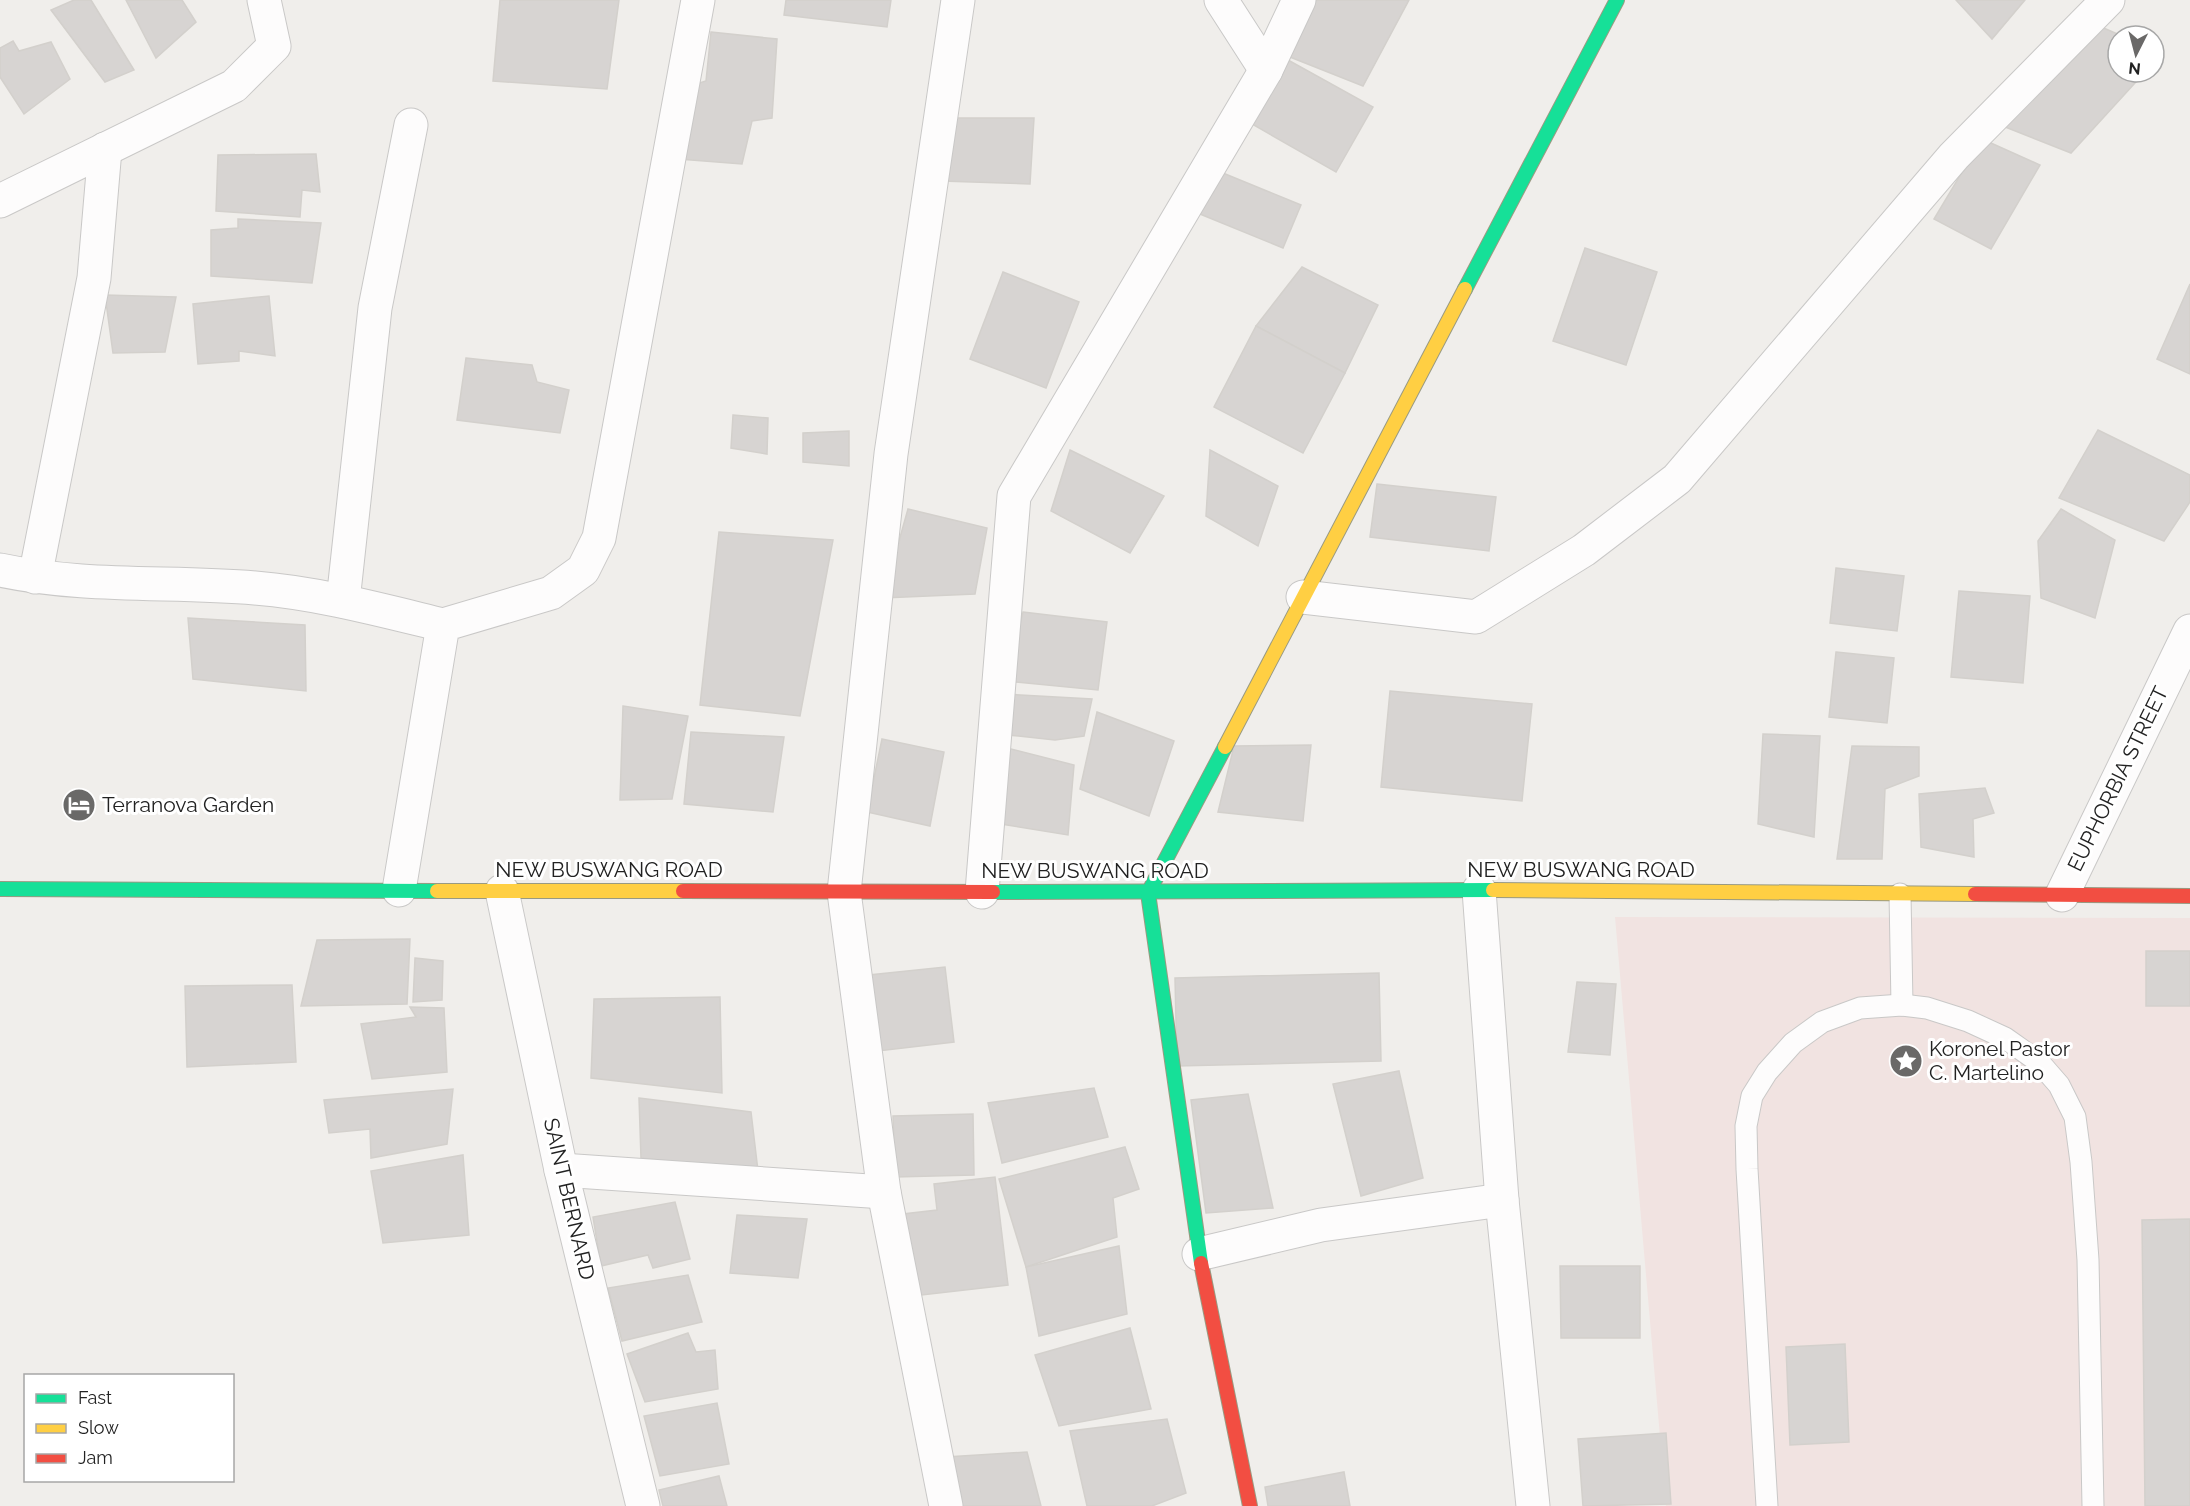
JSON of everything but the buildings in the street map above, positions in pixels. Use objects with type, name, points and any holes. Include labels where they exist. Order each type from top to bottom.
[{"type":"street","points":[[0,201],[234,86],[274,46],[264,0]]},
{"type":"street","points":[[0,570],[35,578],[255,588],[343,601],[443,625],[551,593],[583,570],[599,538],[699,0]]},
{"type":"street","points":[[946,1506],[884,1192],[844,892],[891,454],[957,0]]},
{"type":"street","points":[[1221,0],[1266,70]]},
{"type":"street","points":[[981,892],[1014,496],[1266,70],[1299,0]]},
{"type":"street","points":[[1250,1506],[1199,1254],[1148,893],[1617,0]]},
{"type":"street","points":[[1303,597],[1476,617],[1584,550],[1677,479],[1954,156],[2108,0]]},
{"type":"street","points":[[343,601],[375,308],[411,125]]},
{"type":"street","points":[[35,578],[94,278],[105,149]]},
{"type":"street","points":[[399,890],[443,625]]},
{"type":"street","name":"EUPHORBIA STREET","points":[[2062,895],[2190,631]]},
{"type":"street","name":"NEW BUSWANG ROAD","points":[[0,889],[1148,893],[1479,890],[2190,896]]},
{"type":"street","points":[[1479,890],[1502,1200],[1533,1506]]},
{"type":"street","name":"SAINT BERNARD","points":[[502,891],[561,1170],[643,1506]]},
{"type":"street","points":[[561,1170],[884,1192]]},
{"type":"street","points":[[1199,1254],[1321,1225],[1502,1200]]},
{"type":"lane","points":[[1900,894],[1902,1005]]},
{"type":"lane","points":[[1767,1506],[1747,1169],[1746,1126],[1752,1096],[1767,1072],[1793,1043],[1822,1022],[1860,1008],[1902,1005],[1927,1008],[1968,1021],[2005,1038],[2038,1062],[2059,1085],[2075,1117],[2088,1260],[2093,1506]]},
{"type":"shaded area","points":[[1615,917],[2190,918],[2190,1506],[1666,1506]]},
{"type":"traffic: fast","points":[[1465,289],[1617,0]]},
{"type":"traffic: fast","points":[[1201,1263],[1148,893],[1225,747]]},
{"type":"traffic: fast","points":[[0,889],[437,891]]},
{"type":"traffic: fast","points":[[993,892],[1493,890]]},
{"type":"traffic: slow","points":[[1225,747],[1465,289]]},
{"type":"traffic: slow","points":[[1493,890],[1975,894]]},
{"type":"traffic: slow","points":[[437,891],[683,891]]},
{"type":"traffic: jam","points":[[683,891],[993,892]]},
{"type":"traffic: jam","points":[[1975,894],[2190,896]]},
{"type":"traffic: jam","points":[[1201,1263],[1250,1506]]},
{"type":"place","name":"Terranova Garden","points":[[79,805]]},
{"type":"place","name":"Koronel Pastor C. Martelino","points":[[1906,1061]]}]
